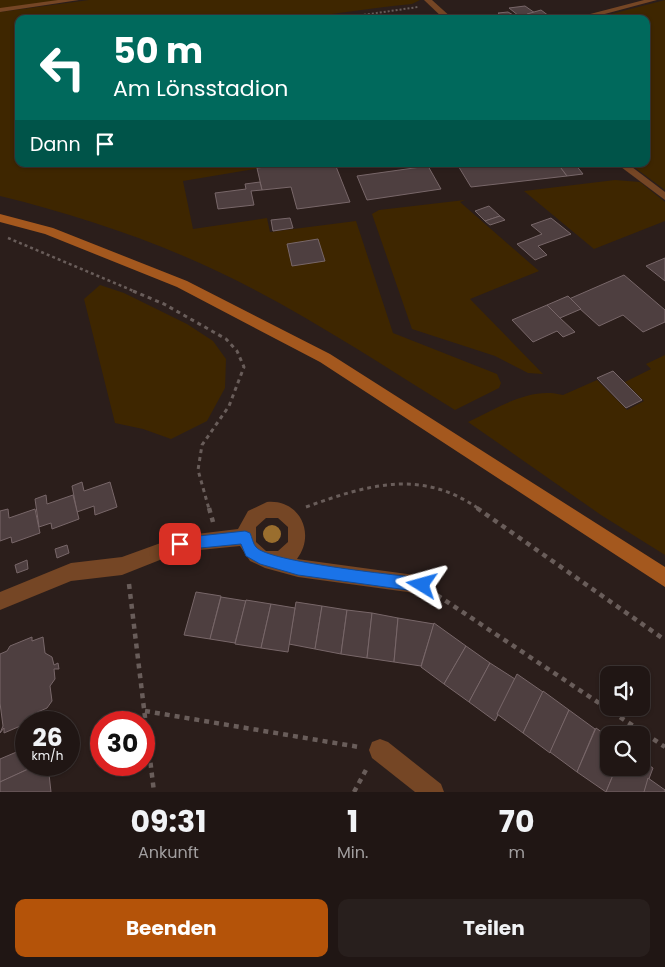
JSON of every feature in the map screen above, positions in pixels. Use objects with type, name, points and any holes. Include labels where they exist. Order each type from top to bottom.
[{"type":"main road","points":[[0,218],[49,231],[182,284],[325,358],[665,578]]},
{"type":"street","points":[[0,10],[75,0]]},
{"type":"street","points":[[591,15],[653,0]]},
{"type":"street","points":[[431,2],[445,15]]},
{"type":"street","points":[[626,167],[665,197]]},
{"type":"street","points":[[273,560],[289,553],[298,539],[298,532],[291,517],[275,510],[258,515],[247,529],[245,537],[251,552],[257,557],[298,568],[422,585]]},
{"type":"street","points":[[0,601],[71,572],[122,566],[180,544],[245,537]]},
{"type":"street","points":[[380,750],[432,792]]},
{"type":"path","points":[[361,15],[431,2]]},
{"type":"path","points":[[2,235],[164,304],[226,339],[237,351],[244,367],[230,406],[202,445],[198,470],[218,540]]},
{"type":"path","points":[[291,517],[305,507],[376,485],[390,484],[452,493],[463,498],[665,640]]},
{"type":"path","points":[[122,566],[130,588],[154,792]]},
{"type":"path","points":[[422,585],[665,747]]},
{"type":"path","points":[[145,710],[290,737],[380,750]]},
{"type":"shaded area","points":[[0,0],[64,0],[0,9]]},
{"type":"shaded area","points":[[89,0],[420,0],[412,4],[319,15],[15,15],[15,167],[267,167],[183,181],[193,229],[267,218],[270,232],[356,221],[393,333],[497,374],[501,383],[499,388],[455,410],[280,303],[219,272],[111,228],[0,196],[0,12]]},
{"type":"shaded area","points":[[665,0],[665,190],[634,167],[650,167],[650,15],[607,15]]},
{"type":"shaded area","points":[[615,180],[640,182],[665,202],[665,221],[594,249],[524,191]]},
{"type":"shaded area","points":[[465,200],[460,202],[539,271],[470,299],[543,374],[528,373],[495,356],[412,329],[372,214],[379,210]]},
{"type":"shaded area","points":[[100,285],[124,293],[187,324],[213,341],[226,359],[225,388],[207,421],[171,439],[143,429],[115,423],[84,299]]},
{"type":"shaded area","points":[[665,355],[665,555],[601,515],[468,422],[526,396],[538,393],[563,395],[597,380],[627,410],[644,401],[625,382],[651,369],[646,364]]},
{"type":"building","points":[[525,6],[535,13],[518,15],[509,8]]},
{"type":"building","points":[[541,10],[548,15],[528,15],[527,14]]},
{"type":"building","points":[[508,12],[513,15],[500,15],[498,13]]},
{"type":"building","points":[[336,167],[350,202],[297,209],[291,187],[262,190],[257,168]]},
{"type":"building","points":[[429,167],[441,189],[367,200],[357,176]]},
{"type":"building","points":[[459,167],[560,167],[567,176],[471,187]]},
{"type":"building","points":[[560,167],[577,167],[583,174],[567,176]]},
{"type":"building","points":[[260,182],[262,190],[251,191],[254,205],[218,209],[215,193],[246,189],[245,184]]},
{"type":"building","points":[[489,206],[500,216],[485,221],[475,211]]},
{"type":"building","points":[[500,216],[505,220],[490,225],[485,221]]},
{"type":"building","points":[[290,218],[293,228],[273,231],[271,220]]},
{"type":"building","points":[[551,218],[571,234],[538,246],[547,255],[535,260],[517,244],[542,234],[531,225]]},
{"type":"building","points":[[318,239],[325,261],[292,266],[287,244]]},
{"type":"building","points":[[665,258],[665,281],[646,266]]},
{"type":"building","points":[[624,275],[665,310],[665,322],[643,332],[623,315],[599,326],[569,299]]},
{"type":"building","points":[[568,296],[581,309],[560,318],[547,305]]},
{"type":"building","points":[[547,305],[575,332],[563,337],[557,331],[533,342],[512,320]]},
{"type":"building","points":[[613,371],[642,400],[626,408],[597,378]]},
{"type":"building","points":[[82,482],[84,491],[110,482],[117,507],[95,515],[94,506],[77,512],[72,486]]},
{"type":"building","points":[[46,495],[47,504],[73,495],[79,519],[52,529],[51,523],[39,527],[35,499]]},
{"type":"building","points":[[8,509],[9,518],[35,509],[40,533],[12,543],[11,537],[0,541],[0,511]]},
{"type":"building","points":[[67,545],[69,553],[57,558],[55,549]]},
{"type":"building","points":[[27,560],[28,569],[17,573],[15,565]]},
{"type":"building","points":[[196,592],[221,596],[210,639],[184,635]]},
{"type":"building","points":[[221,597],[246,601],[235,643],[210,639]]},
{"type":"building","points":[[246,600],[271,604],[261,648],[235,644]]},
{"type":"building","points":[[296,602],[322,606],[315,649],[289,644]]},
{"type":"building","points":[[271,604],[295,608],[288,652],[261,648]]},
{"type":"building","points":[[322,606],[347,610],[341,654],[315,649]]},
{"type":"building","points":[[347,610],[372,613],[367,658],[341,654]]},
{"type":"building","points":[[372,613],[398,618],[394,662],[367,658]]},
{"type":"building","points":[[398,618],[434,624],[421,666],[394,662]]},
{"type":"building","points":[[434,623],[466,646],[444,684],[421,667]]},
{"type":"building","points":[[32,637],[32,641],[43,637],[45,653],[52,657],[54,665],[58,663],[59,669],[54,669],[55,679],[50,686],[52,701],[47,708],[40,711],[15,711],[15,728],[4,733],[4,728],[0,733],[3,726],[0,703],[0,654],[7,651],[10,646]]},
{"type":"building","points":[[466,646],[490,663],[469,702],[444,684]]},
{"type":"building","points":[[490,663],[515,679],[495,721],[469,702]]},
{"type":"building","points":[[517,674],[543,692],[523,733],[497,714]]},
{"type":"building","points":[[543,691],[569,710],[550,753],[523,733]]},
{"type":"building","points":[[569,710],[595,729],[577,772],[550,752]]},
{"type":"building","points":[[596,728],[600,731],[600,776],[613,776],[606,792],[577,772]]},
{"type":"building","points":[[15,753],[15,775],[0,782],[0,759]]},
{"type":"building","points":[[15,775],[49,776],[51,792],[0,792],[0,782]]},
{"type":"building","points":[[613,776],[650,776],[644,792],[606,792]]},
{"type":"building","points":[[648,778],[665,790],[665,792],[644,792]]},
{"type":"route","points":[[180,544],[245,537],[251,552],[265,560],[273,560],[298,568],[422,585]]}]
